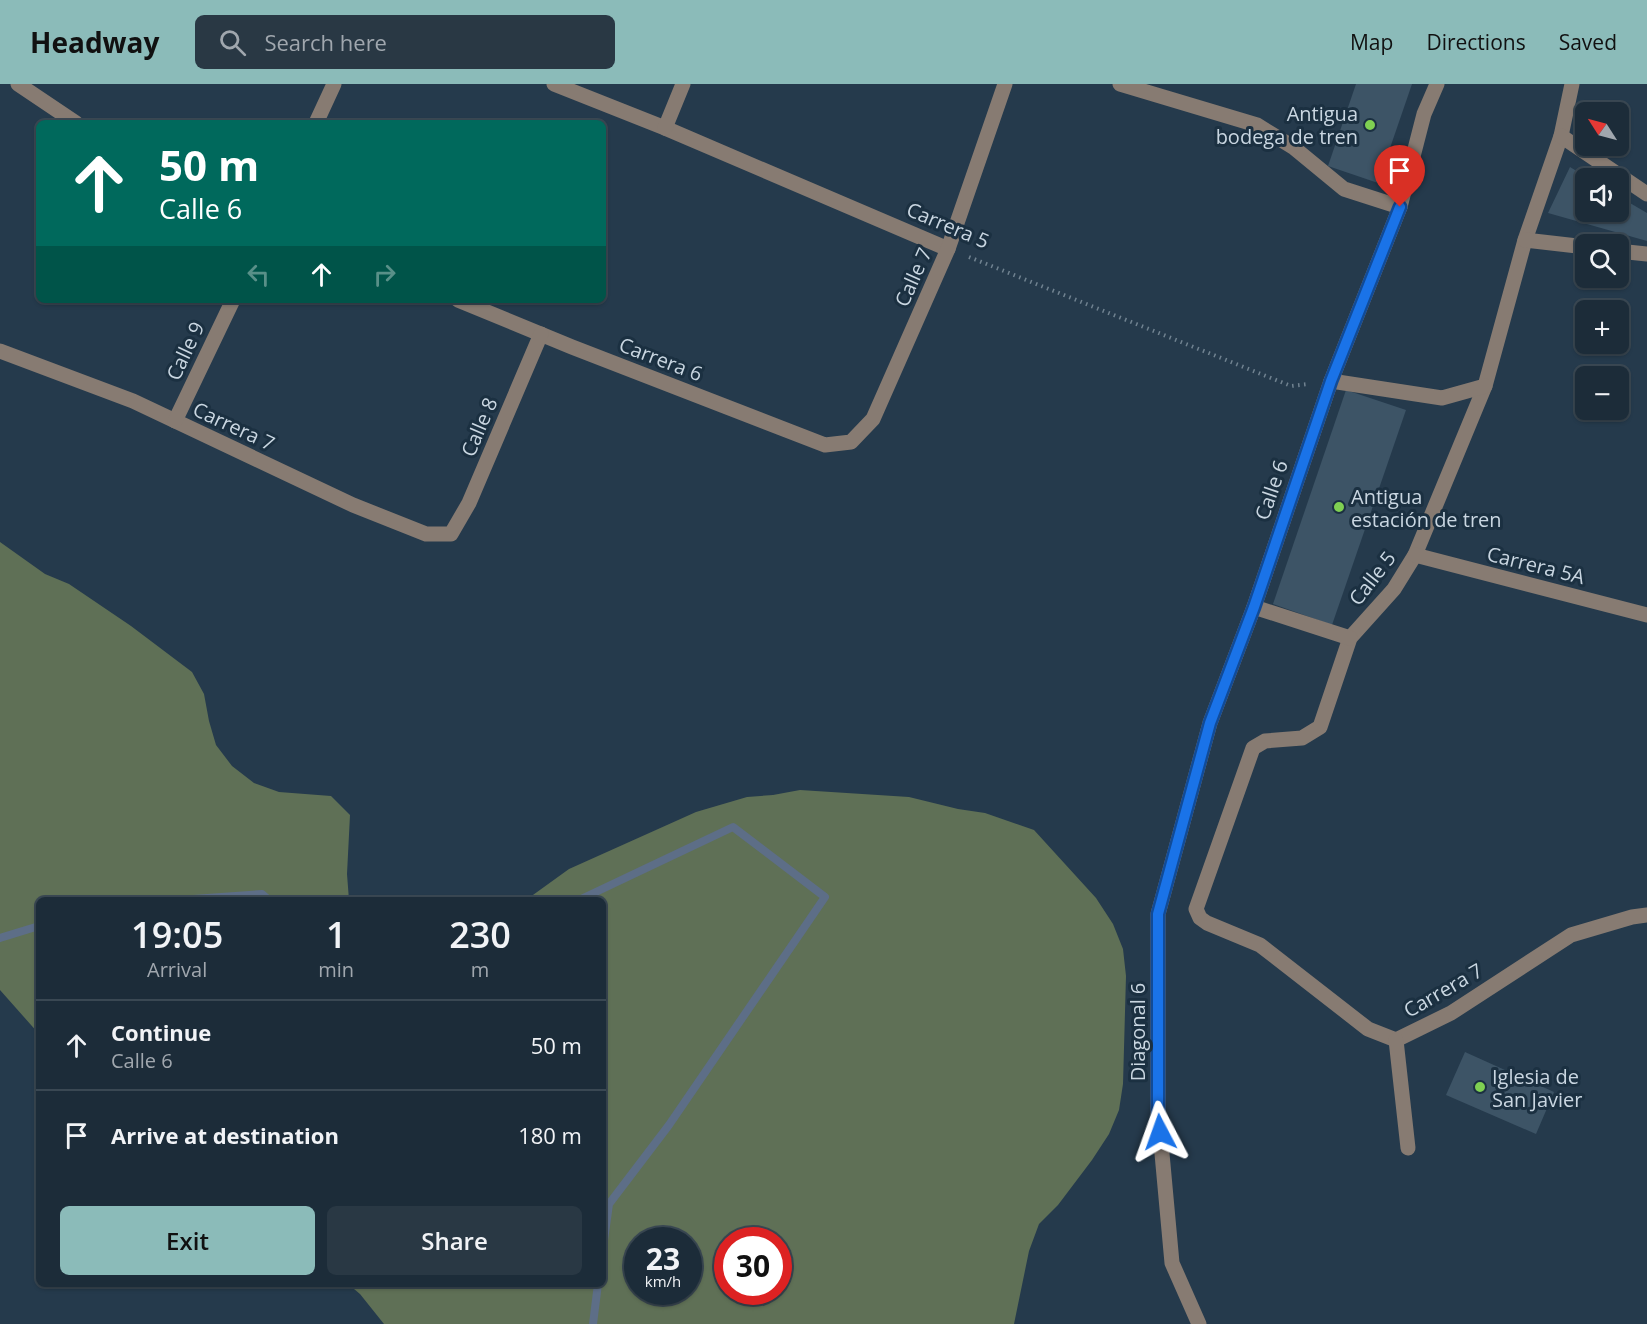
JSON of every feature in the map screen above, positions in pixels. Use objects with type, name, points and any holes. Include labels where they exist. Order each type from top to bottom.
[{"type":"street","points":[[18,84],[72,120]]},
{"type":"street","points":[[317,120],[334,84]]},
{"type":"street","name":"Carrera 5","points":[[554,84],[665,128],[948,249]]},
{"type":"street","points":[[665,128],[683,84]]},
{"type":"street","name":"Calle 7","points":[[851,442],[873,420],[948,249],[1005,84]]},
{"type":"street","points":[[1120,84],[1257,125],[1293,147],[1344,189],[1400,207]]},
{"type":"street","name":"Calle 6","points":[[1158,914],[1210,723],[1254,607],[1331,381],[1400,207],[1424,114],[1437,84]]},
{"type":"street","name":"Calle 5","points":[[1207,923],[1200,918],[1196,909],[1253,748],[1265,741],[1302,738],[1320,727],[1350,638],[1394,590],[1415,555],[1485,386],[1525,240],[1561,135],[1572,84]]},
{"type":"street","points":[[1561,135],[1647,194]]},
{"type":"street","points":[[1525,240],[1575,246]]},
{"type":"street","points":[[1629,252],[1647,254]]},
{"type":"street","name":"Calle 9","points":[[176,421],[232,303]]},
{"type":"street","name":"Carrera 6","points":[[465,303],[825,445],[851,442]]},
{"type":"street","name":"Calle 8","points":[[451,534],[469,504],[542,334]]},
{"type":"street","name":"Carrera 7","points":[[0,351],[133,401],[353,505],[426,534],[451,534]]},
{"type":"street","points":[[1331,381],[1442,398],[1485,386]]},
{"type":"street","name":"Carrera 5A","points":[[1415,555],[1647,615]]},
{"type":"street","points":[[1254,607],[1350,638]]},
{"type":"street","name":"Diagonal 6","points":[[1158,914],[1158,1110],[1172,1263],[1199,1324]]},
{"type":"street","name":"Carrera 7","points":[[1207,923],[1260,945],[1368,1029],[1396,1040],[1451,1013],[1571,935],[1632,917],[1647,915]]},
{"type":"street","points":[[1396,1040],[1408,1148]]},
{"type":"path","name":"Carrera 5","points":[[948,249],[1291,386],[1331,381]]},
{"type":"green space","points":[[0,542],[45,574],[69,584],[131,626],[192,672],[204,694],[216,745],[232,766],[254,783],[279,792],[331,796],[350,815],[347,874],[349,897],[36,897],[36,1031],[0,990]]},
{"type":"green space","points":[[800,790],[909,797],[985,813],[1034,830],[1096,898],[1113,924],[1123,949],[1126,976],[1123,1084],[1119,1110],[1109,1134],[1092,1160],[1058,1205],[1039,1224],[1029,1251],[1014,1324],[384,1324],[352,1287],[606,1287],[606,897],[530,897],[569,869],[696,812],[747,797]]},
{"type":"building","name":"Antigua bodega de tren","points":[[1356,84],[1412,84],[1378,183],[1328,166]]},
{"type":"building","points":[[1570,167],[1575,170],[1575,221],[1548,213]]},
{"type":"building","points":[[1629,202],[1647,213],[1647,241],[1629,234],[1580,222],[1629,222]]},
{"type":"building","name":"Antigua estación de tren","points":[[1346,390],[1406,410],[1332,625],[1273,604]]},
{"type":"building","points":[[1465,1052],[1554,1092],[1536,1134],[1446,1095]]},
{"type":"waterway","points":[[585,897],[733,827],[825,897],[669,1125],[609,1204],[606,1226]]},
{"type":"waterway","points":[[220,897],[262,894],[266,897]]},
{"type":"waterway","points":[[0,938],[36,927]]},
{"type":"waterway","points":[[593,1324],[598,1287]]},
{"type":"place","name":"Antigua bodega de tren","points":[[1370,125]]},
{"type":"place","name":"Antigua estación de tren","points":[[1339,507]]},
{"type":"place","name":"Iglesia de San Javier","points":[[1480,1087]]},
{"type":"route","points":[[1160,1132],[1158,914],[1210,723],[1254,607],[1331,381],[1400,207]]}]
